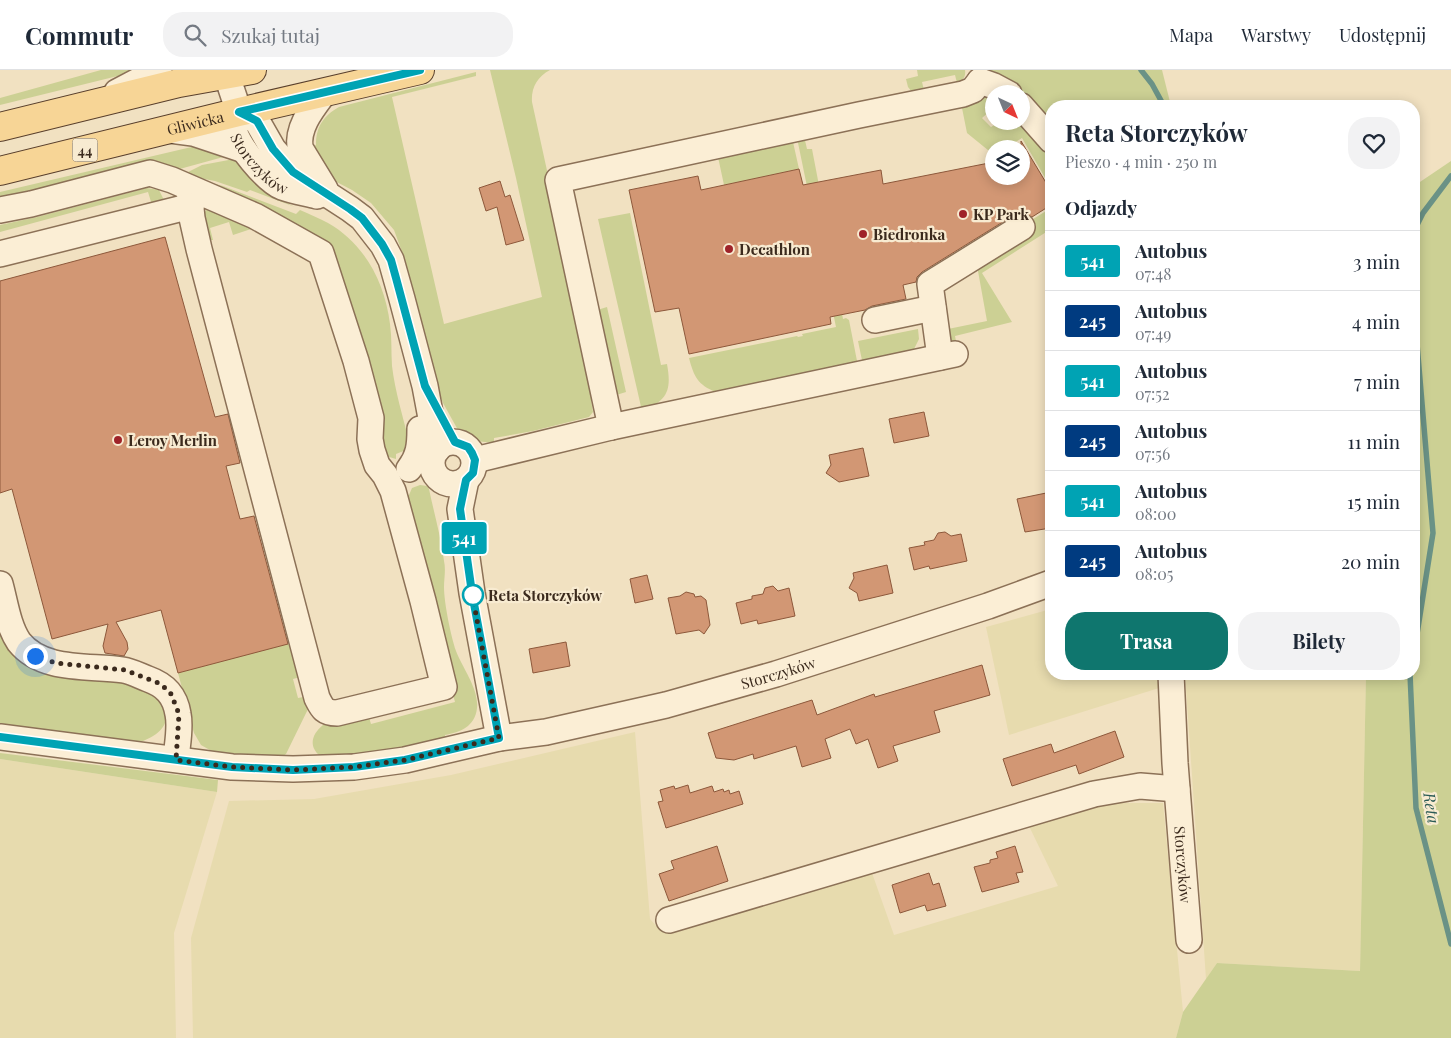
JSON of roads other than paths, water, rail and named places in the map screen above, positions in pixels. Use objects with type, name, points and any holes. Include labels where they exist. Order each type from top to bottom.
[{"type":"main road","name":"Gliwicka","points":[[0,171],[420,70]]},
{"type":"main road","points":[[0,127],[234,71]]},
{"type":"street","points":[[96,103],[159,70]]},
{"type":"street","name":"Storczyków","points":[[234,71],[239,112],[233,126],[244,150],[255,164],[281,186],[334,198]]},
{"type":"street","points":[[611,427],[558,180],[963,94],[973,90],[980,76],[993,85]]},
{"type":"street","name":"Storczyków","points":[[324,93],[302,128],[300,148],[334,198]]},
{"type":"street","name":"Storczyków","points":[[239,112],[257,121],[273,149],[293,172],[362,218],[373,231],[391,260],[423,378]]},
{"type":"street","points":[[1030,116],[1045,133]]},
{"type":"street","points":[[170,130],[193,133],[244,150]]},
{"type":"street","points":[[0,210],[31,204],[150,173],[172,180],[190,197],[255,216],[321,253],[356,361],[371,418],[370,439],[372,450],[393,491],[444,687],[337,713],[329,713],[323,710],[317,698],[210,294],[192,218],[190,197]]},
{"type":"street","points":[[0,254],[190,197]]},
{"type":"street","points":[[385,474],[446,464],[948,355],[933,308],[930,284],[1022,227]]},
{"type":"street","points":[[875,320],[933,308]]},
{"type":"street","points":[[423,378],[420,447],[417,456],[446,464]]},
{"type":"street","points":[[423,378],[446,464],[451,497],[460,509],[472,593],[499,738]]},
{"type":"street","points":[[0,584],[14,632],[20,642],[35,656],[56,663],[125,670],[167,688],[179,714],[176,760]]},
{"type":"street","name":"Storczyków","points":[[0,738],[232,767],[293,770],[354,767],[405,760],[499,738],[546,732],[666,705],[776,674],[988,606],[1045,585]]},
{"type":"street","name":"Storczyków","points":[[1171,680],[1188,940]]},
{"type":"street","points":[[669,920],[1094,794],[1140,786],[1177,789]]},
{"type":"waterway","points":[[1141,70],[1161,100]]},
{"type":"waterway","name":"Reta","points":[[1420,219],[1451,176]]},
{"type":"waterway","name":"Reta","points":[[1420,379],[1433,533],[1420,615]]},
{"type":"waterway","name":"Reta","points":[[1410,680],[1416,808],[1451,944]]},
{"type":"place","name":"KP Park","points":[[963,214]]},
{"type":"place","name":"Biedronka","points":[[863,234]]},
{"type":"place","name":"Decathlon","points":[[729,249]]},
{"type":"place","name":"Leroy Merlin","points":[[118,440]]},
{"type":"place","name":"Reta Storczyków","points":[[473,595]]}]
